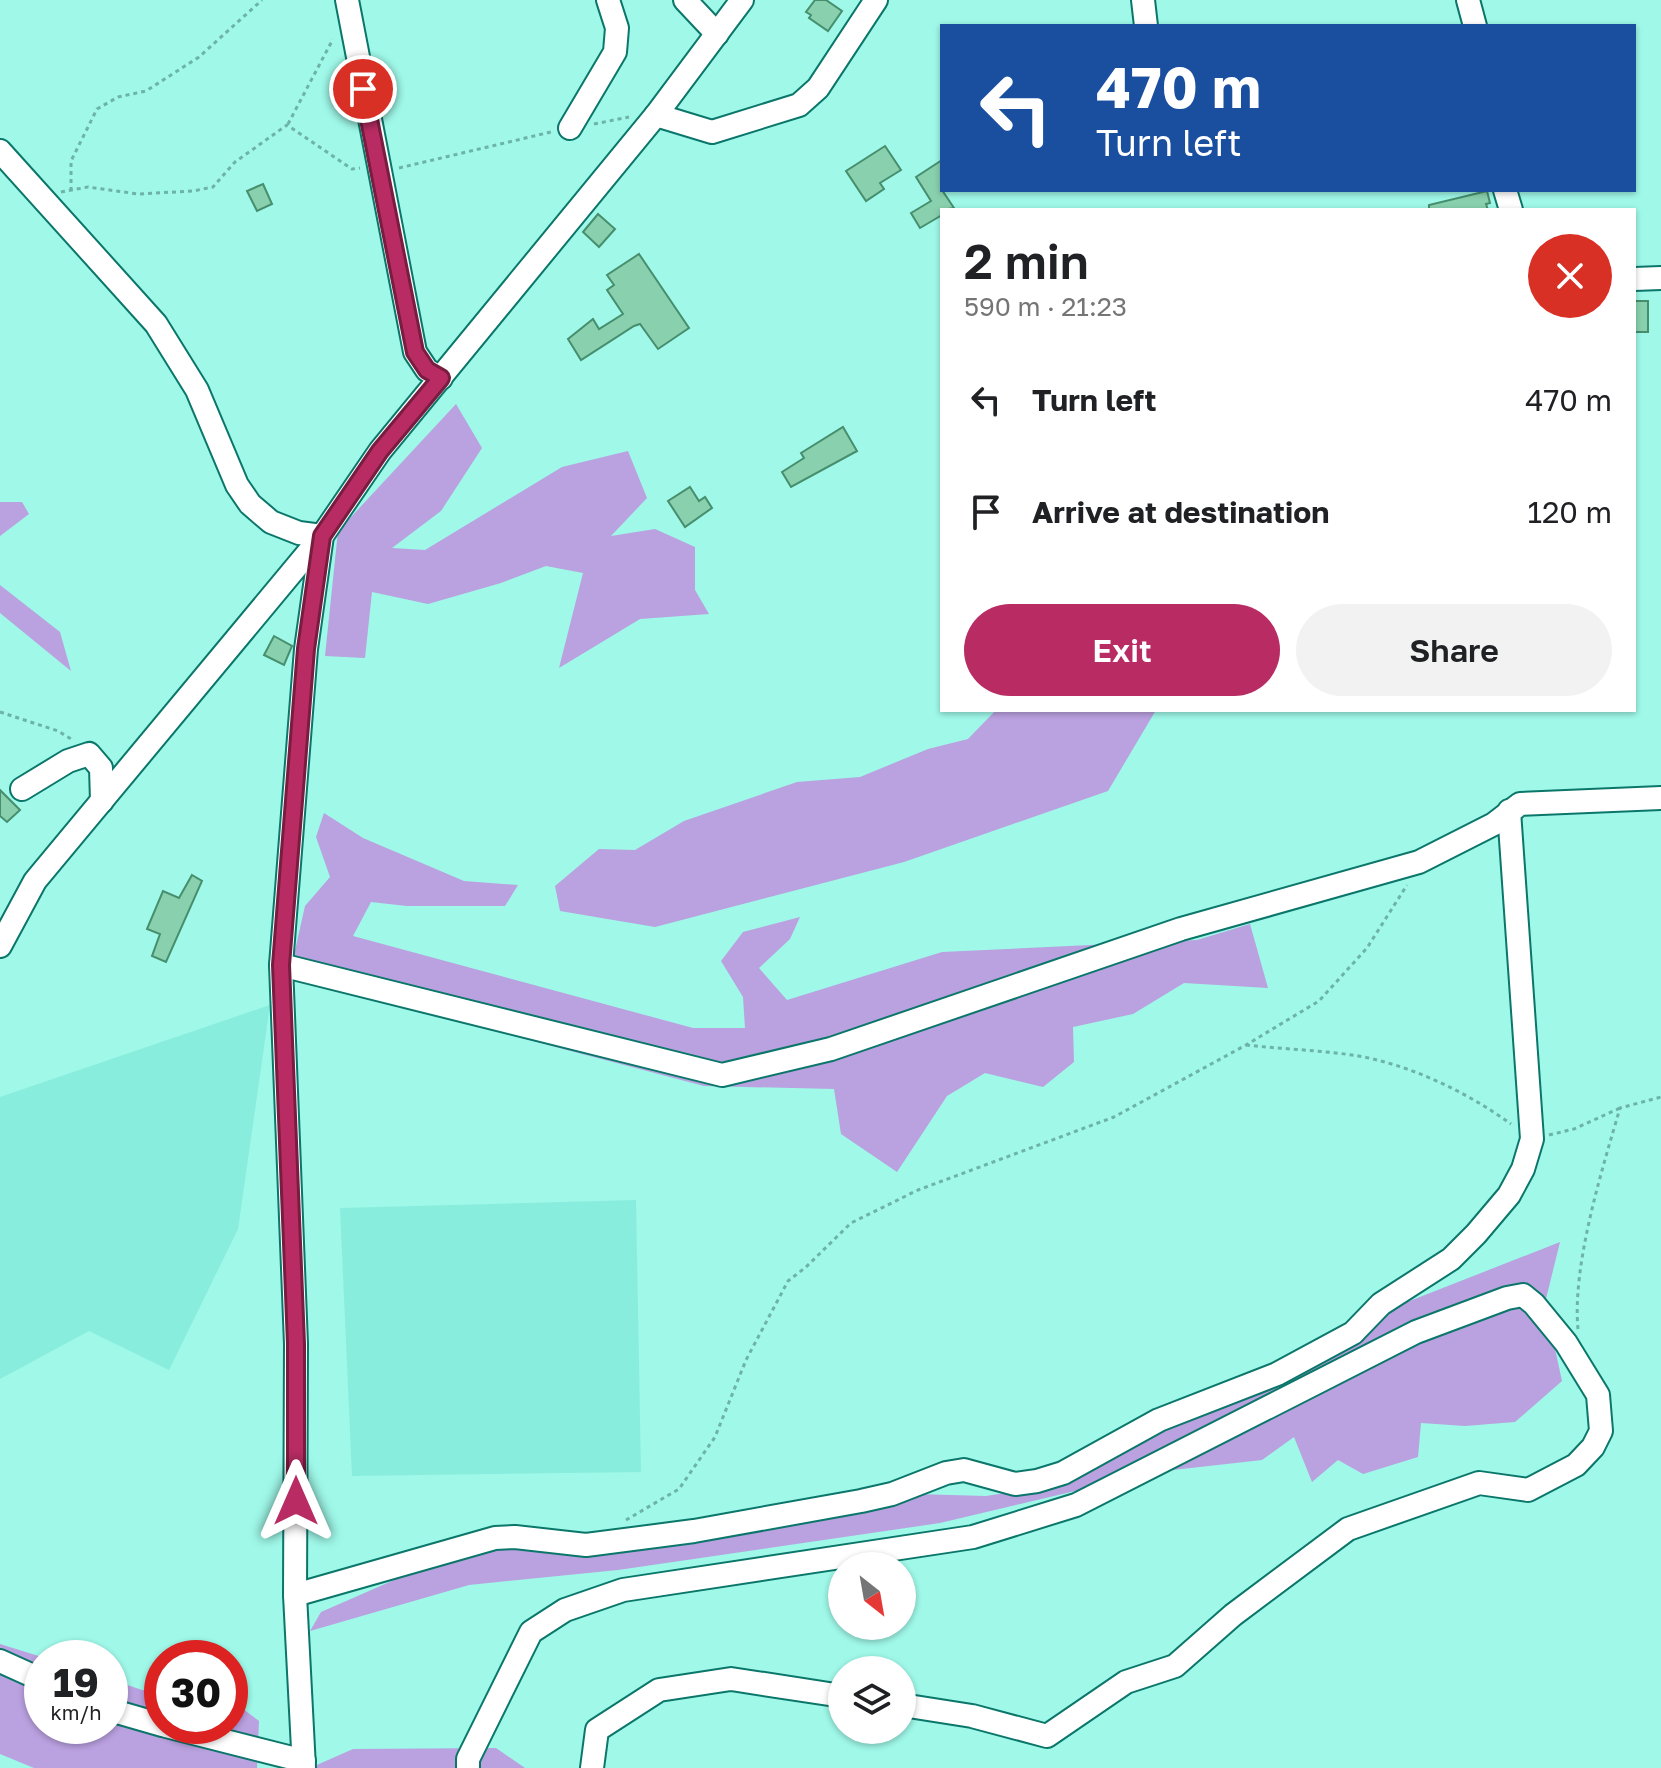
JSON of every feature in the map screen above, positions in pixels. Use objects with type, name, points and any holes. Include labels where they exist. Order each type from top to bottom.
[{"type":"street","points":[[570,128],[615,52],[617,28],[608,0]]},
{"type":"street","points":[[685,0],[717,34]]},
{"type":"street","points":[[0,946],[35,881],[322,536],[380,451],[656,115],[742,0]]},
{"type":"street","points":[[656,115],[712,132],[799,105],[818,88],[876,0]]},
{"type":"street","points":[[1143,0],[1146,24]]},
{"type":"street","points":[[1468,0],[1474,24]]},
{"type":"street","points":[[348,5],[415,352],[427,370],[441,378]]},
{"type":"street","points":[[0,151],[156,324],[197,390],[237,485],[250,504],[271,522],[299,533],[322,536]]},
{"type":"street","points":[[1636,279],[1661,278]]},
{"type":"street","points":[[229,1744],[304,1765],[295,1595],[296,1344],[281,965],[306,649],[322,536]]},
{"type":"street","points":[[22,789],[68,761],[89,754],[101,768],[102,801]]},
{"type":"street","points":[[281,965],[722,1075],[831,1049],[1181,929],[1419,862],[1532,801],[1600,803],[1661,798]]},
{"type":"street","points":[[295,1595],[495,1538],[515,1537],[586,1545],[694,1531],[861,1501],[964,1470],[1015,1484],[1037,1481],[1063,1473],[1159,1420],[1277,1374],[1353,1333],[1381,1304],[1451,1259],[1476,1234],[1509,1195],[1523,1169],[1532,1139],[1509,811]]},
{"type":"street","points":[[468,1768],[468,1759],[531,1632],[565,1610],[623,1590],[973,1537],[1076,1505],[1416,1332],[1507,1298],[1523,1295],[1534,1304],[1582,1365],[1598,1395],[1601,1431],[1593,1447],[1576,1465],[1528,1490],[1479,1483],[1348,1529],[1233,1615],[1175,1666],[1126,1682],[1047,1736],[972,1716],[916,1707]]},
{"type":"street","points":[[0,1661],[24,1672]]},
{"type":"street","points":[[592,1768],[597,1730],[659,1690],[731,1679],[828,1694]]},
{"type":"path","points":[[71,191],[71,161],[97,109],[118,97],[146,91],[199,57],[262,0]]},
{"type":"path","points":[[42,195],[88,187],[138,194],[213,187],[235,162],[287,125],[348,5]]},
{"type":"path","points":[[287,125],[352,169],[379,166],[405,168],[451,154],[645,112],[656,115]]},
{"type":"path","points":[[0,712],[58,731],[89,754]]},
{"type":"path","points":[[617,1526],[679,1489],[715,1437],[746,1360],[788,1281],[851,1223],[918,1190],[1114,1117],[1319,1001],[1367,948],[1419,862]]},
{"type":"path","points":[[1246,1045],[1355,1055],[1415,1073],[1484,1104],[1532,1139],[1574,1129],[1620,1108],[1661,1097]]},
{"type":"path","points":[[1582,1365],[1577,1312],[1586,1240],[1620,1108]]},
{"type":"shaded area","points":[[456,404],[482,448],[441,511],[392,548],[425,550],[562,467],[628,451],[647,498],[611,536],[655,529],[695,547],[695,590],[709,614],[640,619],[559,668],[583,573],[546,566],[428,604],[372,592],[365,658],[325,656],[338,531]]},
{"type":"shaded area","points":[[0,502],[22,502],[29,514],[0,536]]},
{"type":"shaded area","points":[[0,585],[60,632],[71,671],[0,613]]},
{"type":"shaded area","points":[[994,712],[1155,712],[1108,791],[904,862],[655,927],[560,911],[555,886],[599,849],[635,850],[684,821],[797,782],[860,777],[928,749],[968,739]]},
{"type":"shaded area","points":[[324,813],[363,838],[464,881],[518,885],[505,906],[407,906],[371,902],[353,936],[693,1028],[745,1028],[743,997],[721,961],[743,932],[800,917],[790,939],[759,968],[787,1000],[942,952],[1197,940],[1250,924],[1268,988],[1184,983],[1133,1014],[1073,1027],[1074,1062],[1043,1087],[985,1073],[947,1096],[897,1172],[841,1134],[834,1089],[704,1086],[289,977],[305,906],[330,877],[316,837]]},
{"type":"shaded area","points":[[270,1005],[238,1229],[169,1370],[89,1331],[0,1379],[0,1097]]},
{"type":"shaded area","points":[[636,1200],[641,1472],[352,1476],[340,1208]]},
{"type":"shaded area","points":[[1560,1242],[1545,1303],[1562,1381],[1515,1422],[1465,1426],[1421,1423],[1418,1457],[1363,1474],[1338,1460],[1312,1482],[1294,1437],[1262,1460],[1155,1472],[940,1523],[618,1570],[469,1585],[310,1631],[321,1612],[456,1553],[510,1548],[569,1553],[915,1494],[986,1496],[1030,1489],[1068,1478],[1337,1352],[1402,1304]]},
{"type":"shaded area","points":[[0,1644],[24,1651],[24,1744],[128,1744],[128,1685],[144,1690],[144,1744],[248,1744],[248,1713],[259,1721],[257,1768],[34,1768],[0,1754]]},
{"type":"shaded area","points":[[496,1748],[525,1768],[310,1768],[353,1749]]},
{"type":"building","points":[[815,0],[826,0],[842,11],[828,31],[809,18],[811,15],[806,12]]},
{"type":"building","points":[[885,146],[901,170],[880,183],[884,189],[866,201],[846,171]]},
{"type":"building","points":[[940,161],[940,192],[943,192],[954,208],[940,208],[940,216],[920,228],[911,213],[931,201],[916,177]]},
{"type":"building","points":[[263,184],[272,204],[257,211],[247,191]]},
{"type":"building","points":[[1483,192],[1487,192],[1490,203],[1486,204],[1487,208],[1429,208],[1429,205]]},
{"type":"building","points":[[598,214],[615,229],[599,247],[583,232]]},
{"type":"building","points":[[639,254],[689,328],[658,349],[640,324],[581,360],[568,339],[593,319],[599,329],[623,314],[607,290],[614,285],[607,275]]},
{"type":"building","points":[[1636,301],[1648,301],[1648,332],[1636,332]]},
{"type":"building","points":[[843,427],[857,451],[791,487],[782,472],[804,458],[801,453]]},
{"type":"building","points":[[690,487],[699,501],[705,497],[712,508],[685,527],[668,501]]},
{"type":"building","points":[[274,636],[292,646],[284,665],[264,655]]},
{"type":"building","points":[[0,790],[20,810],[7,822],[0,816]]},
{"type":"building","points":[[192,875],[202,881],[166,962],[152,956],[160,934],[147,929],[163,891],[179,898]]},
{"type":"route","points":[[296,1501],[296,1344],[281,965],[306,649],[322,536],[380,451],[441,378],[427,370],[415,352],[363,89]]}]
